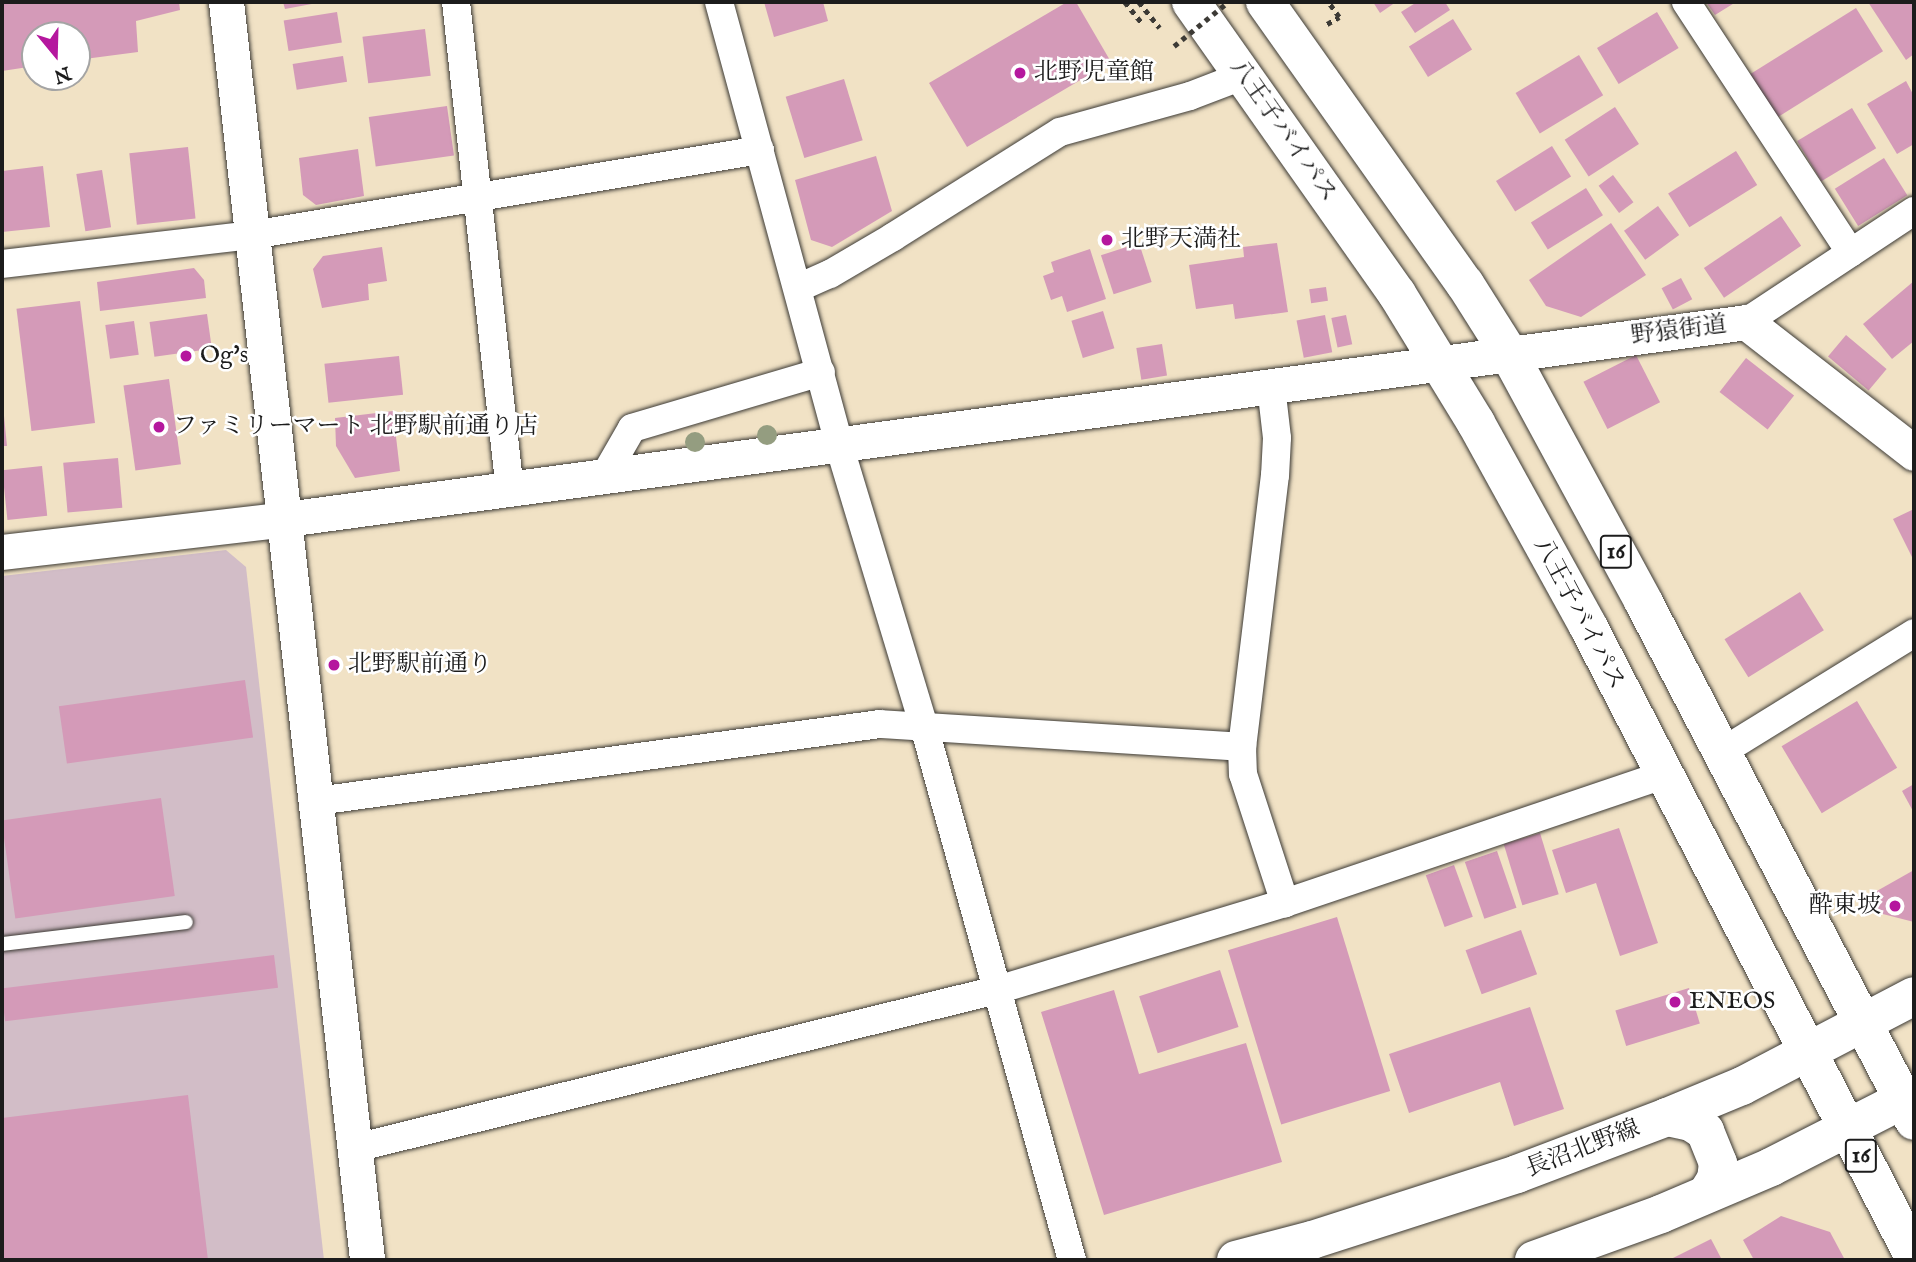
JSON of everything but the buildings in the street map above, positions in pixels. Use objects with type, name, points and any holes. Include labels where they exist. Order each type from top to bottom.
[{"type":"main road","name":"八王子バイパス","points":[[1191,2],[1398,294],[1441,362],[1588,626],[1914,1257]]},
{"type":"main road","name":"16","points":[[1265,2],[1465,284],[1508,352],[1643,600],[1720,753],[1864,1025],[1911,1106]]},
{"type":"main road","name":"長沼北野線","points":[[1236,1260],[1312,1240],[1466,1191],[1667,1117],[1732,1091],[1864,1025],[1914,996]]},
{"type":"main road","points":[[1534,1260],[1661,1214],[1847,1130],[1911,1106]]},
{"type":"main road","points":[[1667,1117],[1691,1122],[1705,1132],[1718,1163],[1716,1179],[1708,1192]]},
{"type":"street","points":[[226,2],[367,1260]]},
{"type":"street","points":[[456,2],[510,488]]},
{"type":"street","points":[[719,2],[839,445],[924,726],[1072,1260]]},
{"type":"street","points":[[1686,2],[1851,253]]},
{"type":"street","points":[[798,288],[830,274],[893,237],[1060,132],[1191,96],[1245,75]]},
{"type":"street","points":[[2,264],[252,235],[760,150]]},
{"type":"street","points":[[1746,322],[1914,211]]},
{"type":"street","name":"野猿街道","points":[[2,552],[286,519],[1746,322],[1914,453]]},
{"type":"street","points":[[605,475],[632,428],[821,372]]},
{"type":"street","points":[[1271,386],[1277,438],[1275,475],[1242,747],[1243,774],[1285,903]]},
{"type":"street","points":[[1720,753],[1914,633]]},
{"type":"street","points":[[317,801],[880,724],[1242,747]]},
{"type":"street","points":[[355,1148],[998,990],[1285,903],[1664,775]]},
{"type":"lane","points":[[2,944],[186,922]]},
{"type":"path","points":[[1125,2],[1142,23]]},
{"type":"path","points":[[1139,2],[1174,46],[1228,2]]},
{"type":"path","points":[[1326,24],[1339,17],[1328,2]]},
{"type":"shaded area","points":[[226,550],[246,567],[324,1260],[2,1260],[2,576]]},
{"type":"place","name":"北野児童館","points":[[1020,73]]},
{"type":"place","name":"北野天満社","points":[[1107,240]]},
{"type":"place","name":"Og's","points":[[186,356]]},
{"type":"place","name":"ファミリーマート 北野駅前通り店","points":[[159,427]]},
{"type":"place","name":"北野駅前通り","points":[[334,665]]},
{"type":"place","name":"酔東坡","points":[[1895,906]]},
{"type":"place","name":"ENEOS","points":[[1675,1002]]}]
